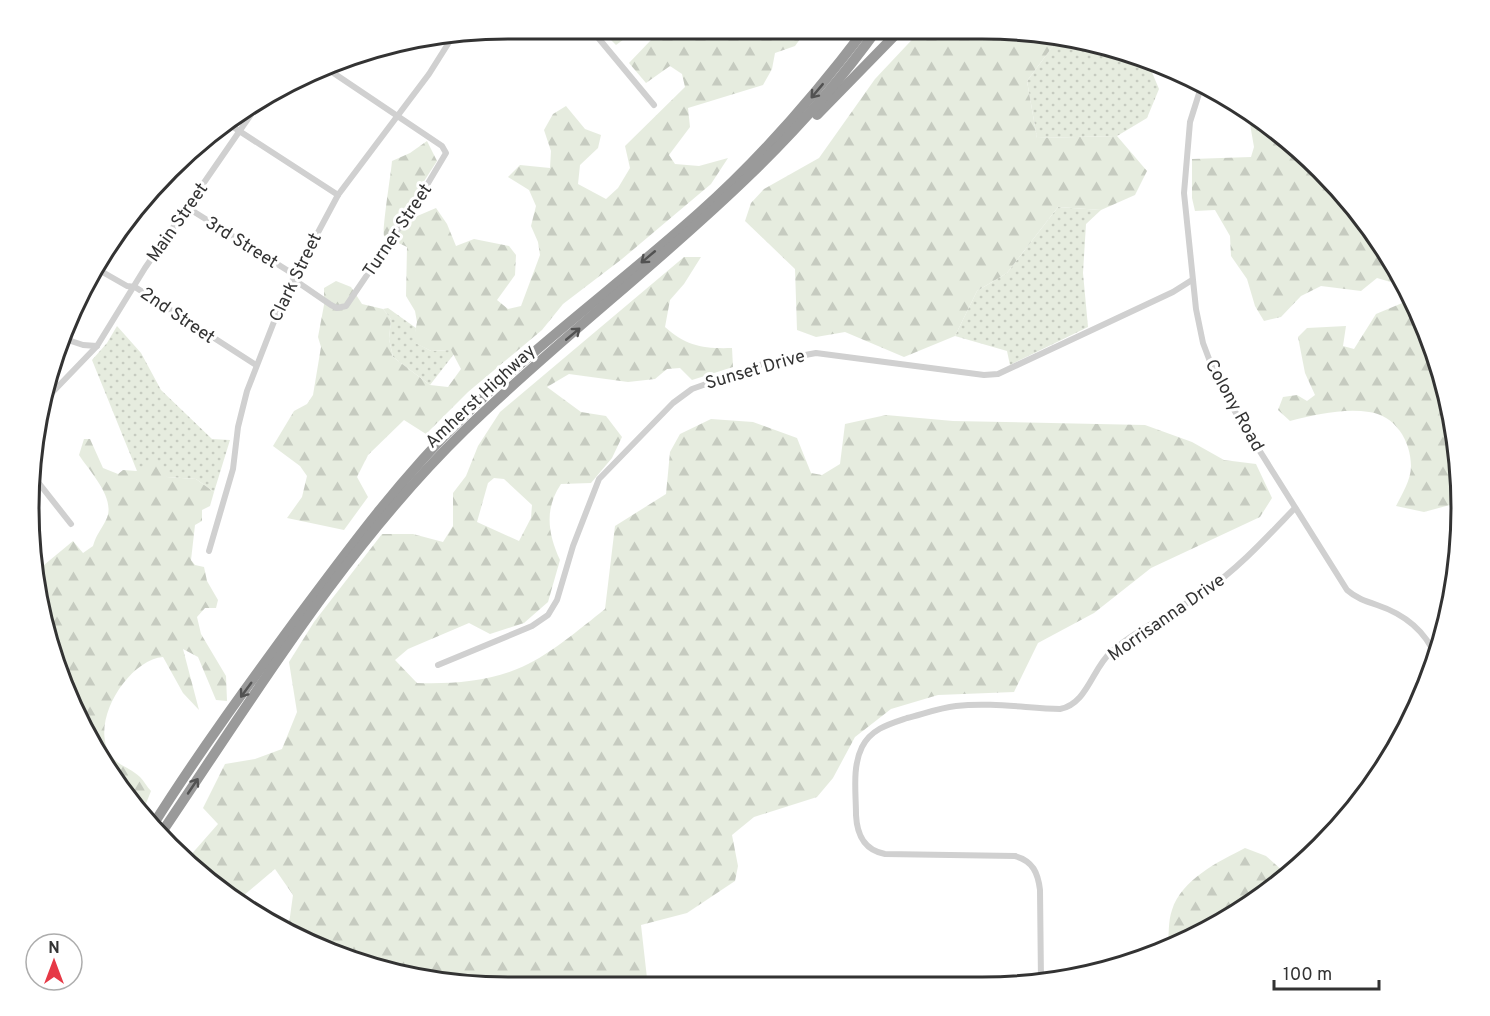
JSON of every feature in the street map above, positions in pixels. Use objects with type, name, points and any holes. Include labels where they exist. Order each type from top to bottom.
[{"type":"highway","points":[[839,64],[854,39]]},
{"type":"highway","name":"Amherst Highway","points":[[157,819],[192,762],[336,563],[434,446],[496,386],[727,187],[773,141],[858,39]]},
{"type":"highway","name":"Amherst Highway","points":[[165,828],[340,571],[408,489],[516,382],[658,261],[777,151],[826,96],[870,39]]},
{"type":"highway","points":[[777,151],[847,87],[892,39]]},
{"type":"street","points":[[599,39],[654,105]]},
{"type":"street","name":"Clark Street","points":[[209,551],[233,469],[238,427],[256,365],[294,278],[338,195],[448,43]]},
{"type":"street","points":[[334,73],[398,115]]},
{"type":"street","name":"Colony Road","points":[[1199,93],[1190,122],[1184,168],[1185,212],[1192,280],[1203,344],[1217,380],[1347,590],[1361,600],[1391,610],[1417,627],[1430,646]]},
{"type":"street","name":"Turner Street","points":[[294,278],[331,305],[337,308],[346,306],[418,200],[446,153],[442,146],[398,115]]},
{"type":"street","name":"Main Street","points":[[54,390],[97,346],[133,286],[250,116]]},
{"type":"street","points":[[234,127],[338,195]]},
{"type":"street","name":"3rd Street","points":[[188,208],[290,272],[294,278]]},
{"type":"street","name":"2nd Street","points":[[103,272],[127,286],[133,286],[256,365]]},
{"type":"street","name":"Sunset Drive","points":[[438,664],[532,626],[548,615],[557,600],[573,546],[599,479],[673,403],[692,389],[768,362],[816,353],[984,375],[998,374],[1173,292],[1192,280]]},
{"type":"street","points":[[70,341],[97,346]]},
{"type":"street","points":[[40,484],[71,524]]},
{"type":"street","name":"Morrisanna Drive","points":[[1041,973],[1040,890],[1038,876],[1033,866],[1015,856],[885,855],[868,848],[861,840],[856,821],[857,767],[863,746],[883,726],[939,709],[969,705],[1060,709],[1071,705],[1077,701],[1095,671],[1110,652],[1221,580],[1295,508]]},
{"type":"green space","points":[[610,39],[624,39],[616,45]]},
{"type":"green space","points":[[800,39],[795,46],[775,53],[772,69],[763,85],[688,108],[690,127],[669,155],[675,164],[699,166],[728,158],[711,184],[622,259],[563,304],[542,330],[468,392],[426,434],[404,420],[368,455],[357,477],[368,497],[344,530],[287,518],[302,497],[307,476],[300,466],[273,446],[294,411],[307,404],[313,395],[321,347],[318,337],[324,305],[324,288],[336,281],[351,287],[362,304],[383,309],[391,319],[389,339],[393,357],[430,385],[448,387],[461,369],[451,350],[431,351],[413,342],[417,322],[415,311],[406,296],[407,247],[384,236],[392,161],[410,153],[427,141],[437,161],[412,200],[415,217],[436,208],[447,224],[456,246],[474,239],[509,246],[516,255],[515,275],[497,300],[508,309],[521,306],[540,255],[538,242],[531,226],[536,206],[529,190],[508,177],[520,165],[550,168],[551,151],[544,130],[553,114],[566,106],[585,129],[601,135],[598,148],[580,165],[578,184],[606,199],[618,188],[630,168],[625,146],[685,87],[682,74],[670,66],[646,83],[629,63],[651,40]]},
{"type":"green space","points":[[913,39],[1013,40],[1055,45],[1027,81],[1037,138],[1117,136],[1147,171],[1135,195],[1101,210],[1058,207],[1007,273],[977,291],[955,336],[904,357],[845,332],[816,337],[797,330],[795,269],[745,221],[751,203],[764,189],[819,158],[875,79]]},
{"type":"green space","points":[[1053,46],[1103,55],[1152,71],[1159,89],[1147,118],[1117,136],[1037,138],[1027,81]]},
{"type":"green space","points":[[1250,124],[1291,155],[1335,199],[1372,247],[1393,283],[1377,278],[1361,291],[1321,286],[1301,296],[1281,317],[1264,321],[1255,306],[1247,279],[1231,256],[1230,236],[1215,210],[1195,211],[1192,198],[1192,159],[1251,157],[1254,147]]},
{"type":"green space","points":[[1058,207],[1101,210],[1086,224],[1083,273],[1088,327],[1010,365],[1007,351],[955,336],[977,291],[1007,273]]},
{"type":"green space","points":[[684,257],[701,257],[684,284],[670,300],[665,327],[680,338],[696,345],[732,348],[733,367],[692,380],[680,368],[667,369],[655,379],[628,382],[569,374],[547,387],[581,412],[606,416],[622,437],[612,458],[591,483],[561,484],[556,493],[550,512],[550,522],[553,541],[560,560],[548,602],[524,623],[490,634],[469,623],[408,649],[395,660],[417,683],[468,681],[493,677],[517,669],[551,650],[605,609],[615,526],[666,494],[670,452],[680,434],[711,419],[753,422],[797,438],[811,473],[822,475],[840,464],[845,424],[886,415],[953,421],[1145,425],[1192,442],[1224,460],[1256,464],[1272,498],[1260,517],[1151,568],[1094,613],[1038,643],[1014,692],[938,695],[891,709],[855,737],[833,778],[817,797],[754,817],[732,835],[738,866],[735,881],[687,913],[641,925],[647,977],[477,976],[417,968],[387,961],[329,941],[289,923],[293,895],[275,869],[244,896],[192,854],[218,824],[203,808],[225,764],[255,759],[282,749],[297,712],[289,662],[314,622],[382,534],[413,534],[443,542],[453,526],[453,493],[466,476],[478,446],[500,412]],"holes":[[[494,478],[504,479],[532,505],[531,518],[519,541],[477,522],[488,483]]]},
{"type":"green space","points":[[1404,302],[1426,357],[1442,417],[1447,447],[1451,505],[1424,512],[1396,506],[1406,487],[1411,466],[1405,439],[1387,418],[1369,412],[1349,411],[1290,421],[1278,410],[1283,397],[1297,395],[1307,401],[1315,395],[1305,373],[1298,337],[1307,328],[1346,326],[1343,346],[1354,349],[1376,314]]},
{"type":"green space","points":[[388,308],[416,328],[414,342],[431,351],[451,350],[454,354],[430,385],[393,357],[389,339],[391,319],[383,309]]},
{"type":"green space","points":[[117,326],[141,353],[161,390],[212,439],[230,440],[214,492],[196,479],[167,477],[160,471],[137,471],[92,360],[107,343]]},
{"type":"green space","points":[[84,439],[90,439],[103,468],[118,474],[123,470],[137,471],[153,458],[167,477],[196,479],[214,492],[210,506],[202,510],[202,521],[195,525],[191,560],[195,565],[204,567],[207,581],[218,600],[216,608],[205,608],[197,617],[201,634],[226,676],[227,701],[216,700],[198,657],[183,649],[199,710],[183,693],[163,657],[149,661],[124,682],[107,713],[104,730],[106,745],[113,758],[137,774],[151,791],[145,805],[118,769],[87,715],[64,659],[48,599],[44,565],[73,541],[83,553],[93,546],[108,512],[108,503],[101,486],[79,455]]},
{"type":"green space","points":[[1245,848],[1266,856],[1281,869],[1243,898],[1189,929],[1168,938],[1171,914],[1184,889],[1192,880]]}]
